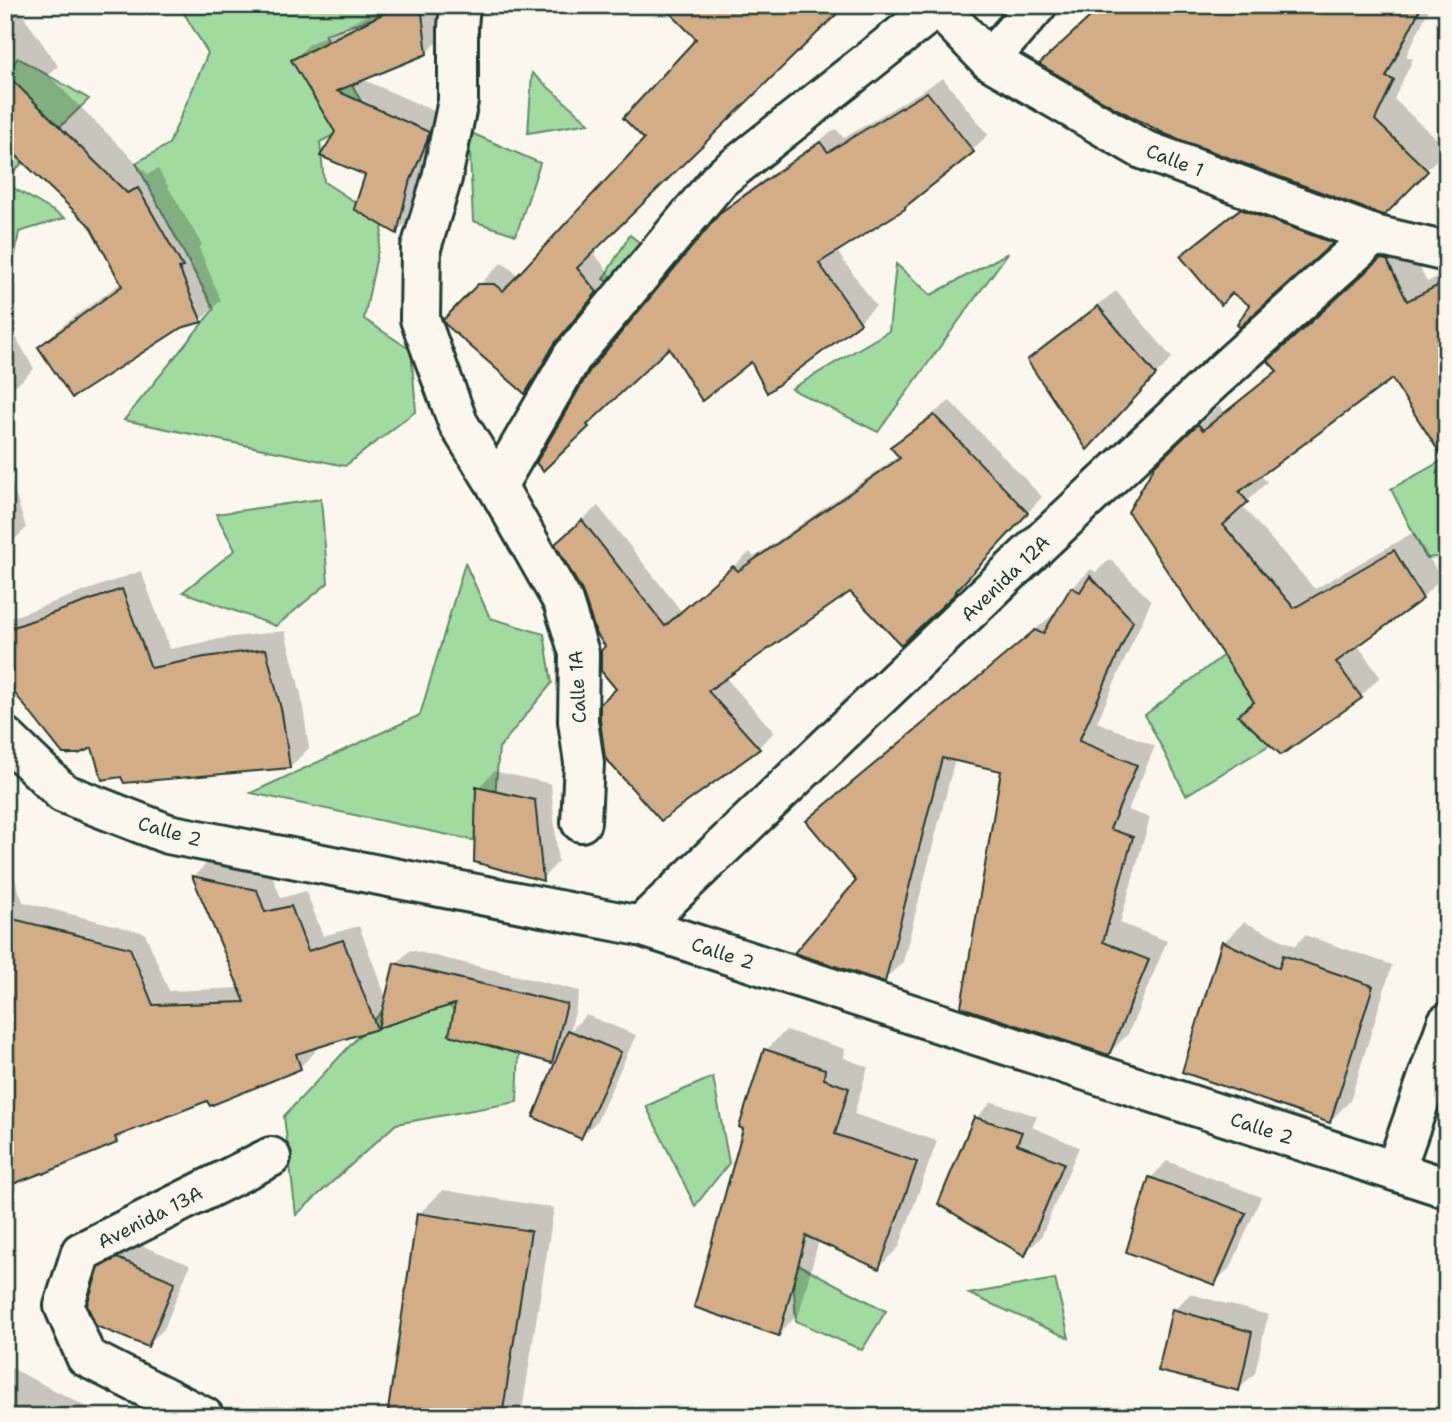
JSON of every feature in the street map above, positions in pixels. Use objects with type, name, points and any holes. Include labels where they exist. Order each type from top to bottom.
[{"type":"street","name":"Calle 1A","points":[[460,5],[458,101],[442,178],[421,248],[420,319],[458,424],[563,601],[579,653],[578,721],[584,764],[581,822]]},
{"type":"street","points":[[989,60],[1037,5]]},
{"type":"street","points":[[497,486],[572,358],[720,179],[937,6]]},
{"type":"street","name":"Calle 1","points":[[937,6],[989,60],[1142,149],[1374,235],[1447,253]]},
{"type":"street","name":"Avenida 12A","points":[[640,926],[1178,413],[1374,235]]},
{"type":"street","name":"Calle 2","points":[[5,737],[63,793],[168,834],[640,926],[1447,1188]]},
{"type":"street","points":[[1395,1171],[1447,1023]]},
{"type":"street","name":"Avenida 13A","points":[[204,1417],[86,1356],[64,1306],[81,1252],[271,1157]]},
{"type":"green space","points":[[179,5],[414,5],[325,34],[369,116],[320,142],[324,182],[384,221],[364,319],[411,350],[416,411],[345,466],[124,420],[214,309],[136,163],[169,144],[208,53]]},
{"type":"green space","points":[[18,58],[89,99],[5,180],[5,72]]},
{"type":"green space","points":[[532,73],[589,123],[528,133]]},
{"type":"green space","points":[[469,132],[540,163],[516,235],[473,221]]},
{"type":"green space","points":[[5,183],[65,218],[19,232],[5,312]]},
{"type":"green space","points":[[630,235],[691,284],[661,310],[603,279]]},
{"type":"green space","points":[[1008,253],[878,432],[791,389],[889,331],[896,264],[931,295]]},
{"type":"green space","points":[[1447,458],[1447,556],[1426,558],[1391,489]]},
{"type":"green space","points":[[321,499],[328,583],[276,626],[183,592],[235,550],[216,514]]},
{"type":"green space","points":[[465,563],[490,618],[544,634],[552,683],[499,748],[491,844],[251,793],[420,715]]},
{"type":"green space","points":[[1225,654],[1278,740],[1186,795],[1145,715]]},
{"type":"green space","points":[[417,974],[468,1024],[519,1051],[517,1102],[396,1124],[296,1215],[284,1116]]},
{"type":"green space","points":[[713,1077],[729,1163],[695,1206],[646,1106]]},
{"type":"green space","points":[[792,1261],[886,1311],[862,1350],[796,1321]]},
{"type":"green space","points":[[1055,1279],[1069,1338],[969,1294]]},
{"type":"building","points":[[400,5],[421,5],[427,54],[337,91],[429,132],[408,187],[397,234],[354,209],[365,175],[320,156],[335,132],[291,60]]},
{"type":"building","points":[[662,5],[846,5],[577,268],[597,292],[555,343],[525,394],[443,320],[478,284],[494,284],[503,291],[644,139],[623,118],[696,39]]},
{"type":"building","points":[[1103,5],[1422,5],[1386,77],[1394,80],[1375,120],[1428,171],[1385,215],[1380,214],[1165,134],[1039,64]]},
{"type":"building","points":[[5,73],[127,193],[138,188],[183,267],[179,268],[202,322],[181,328],[72,398],[38,347],[122,286],[90,226],[5,145]]},
{"type":"building","points":[[927,92],[974,152],[905,209],[819,263],[861,323],[767,393],[751,362],[702,401],[669,348],[587,425],[589,427],[543,471],[536,463],[590,370],[721,212],[820,142],[828,152]]},
{"type":"building","points":[[1240,209],[1333,243],[1240,327],[1237,325],[1249,305],[1232,293],[1221,305],[1180,256]]},
{"type":"building","points":[[1380,259],[1387,260],[1407,301],[1447,281],[1447,464],[1392,379],[1239,492],[1248,502],[1223,525],[1294,608],[1394,550],[1423,599],[1336,662],[1362,698],[1281,755],[1238,715],[1254,702],[1128,512],[1155,465],[1198,424],[1203,430],[1277,371],[1268,361]]},
{"type":"building","points":[[1098,306],[1156,375],[1087,450],[1027,360]]},
{"type":"building","points":[[934,415],[1028,513],[957,592],[901,645],[850,592],[708,691],[760,749],[661,821],[605,758],[600,704],[616,689],[601,671],[601,651],[605,646],[596,633],[582,591],[555,544],[582,520],[665,626],[733,566],[738,571],[900,458],[890,447]]},
{"type":"building","points":[[1090,576],[1133,621],[1079,741],[1137,765],[1110,829],[1133,837],[1103,942],[1149,960],[1109,1055],[961,1007],[1001,771],[942,758],[885,982],[794,953],[856,881],[806,821],[1035,630],[1043,634],[1071,587],[1080,592]]},
{"type":"building","points":[[122,589],[151,668],[266,649],[282,713],[290,768],[124,783],[121,777],[102,780],[92,748],[78,754],[63,754],[5,681],[5,630]]},
{"type":"building","points":[[476,787],[535,800],[543,881],[474,862]]},
{"type":"building","points":[[192,876],[257,890],[265,912],[291,906],[308,951],[343,940],[377,1029],[296,1054],[301,1069],[210,1106],[207,1101],[115,1137],[117,1143],[5,1187],[5,917],[130,948],[153,1005],[245,1002]]},
{"type":"building","points":[[1222,941],[1279,968],[1283,955],[1373,986],[1330,1123],[1182,1072]]},
{"type":"building","points":[[394,963],[567,1004],[552,1063],[449,1035],[455,1004],[378,1028]]},
{"type":"building","points":[[568,1030],[621,1052],[581,1139],[533,1117]]},
{"type":"building","points":[[764,1049],[825,1069],[824,1079],[849,1088],[835,1134],[917,1162],[879,1269],[806,1236],[779,1336],[694,1307],[743,1129],[739,1127]]},
{"type":"building","points":[[974,1117],[1022,1132],[1017,1144],[1064,1163],[1025,1256],[938,1204]]},
{"type":"building","points":[[1149,1177],[1246,1213],[1215,1285],[1126,1252]]},
{"type":"building","points":[[417,1213],[531,1231],[502,1417],[387,1417]]},
{"type":"building","points":[[117,1258],[175,1282],[148,1347],[96,1326],[87,1305],[99,1267]]},
{"type":"building","points":[[1172,1309],[1252,1332],[1239,1391],[1158,1371]]}]
